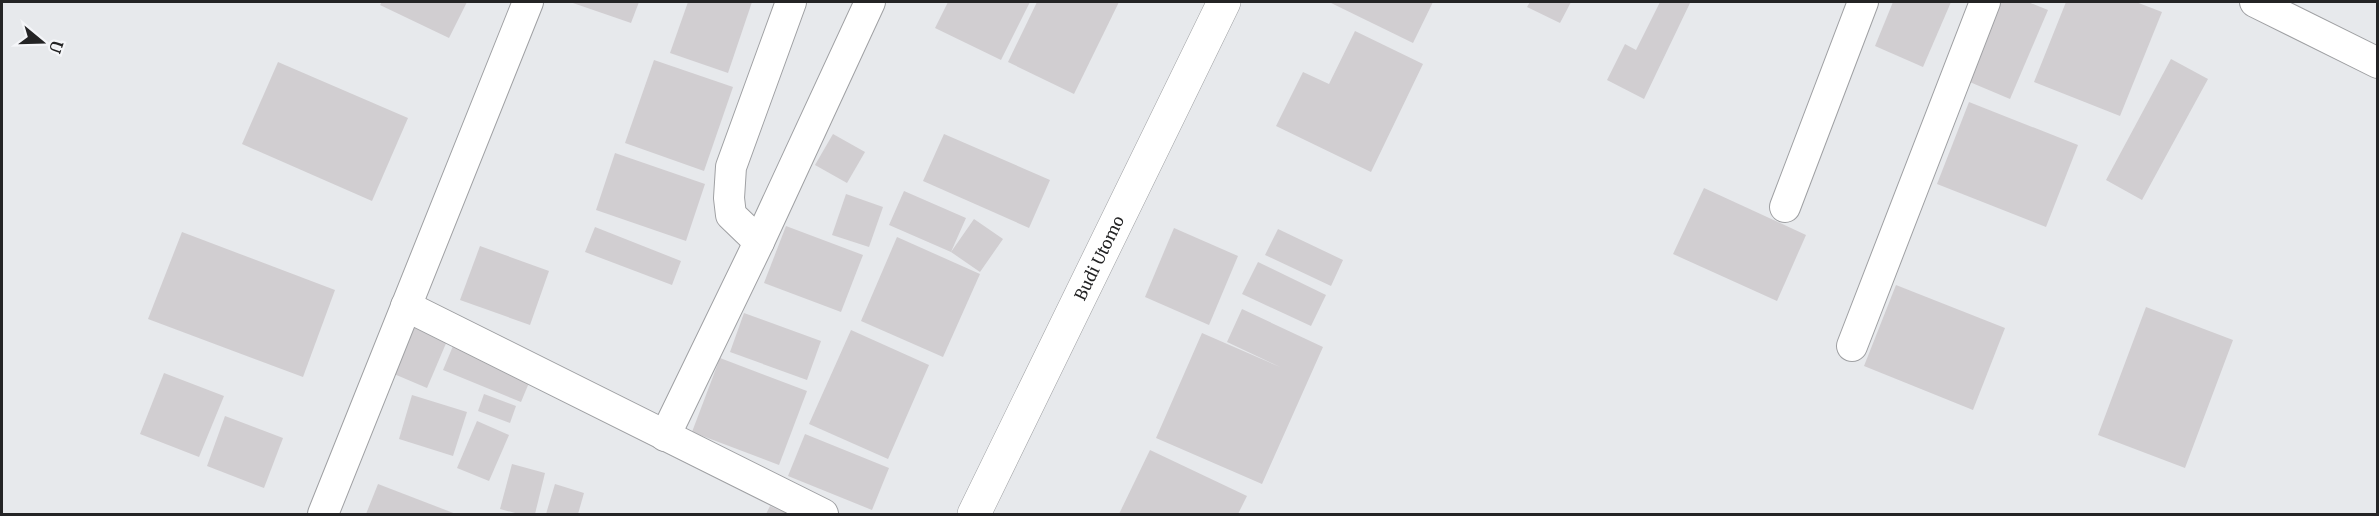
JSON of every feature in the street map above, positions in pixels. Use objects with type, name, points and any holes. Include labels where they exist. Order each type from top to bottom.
[{"type":"street","points":[[323,514],[528,2]]},
{"type":"street","points":[[759,242],[731,215],[729,198],[731,167],[791,2]]},
{"type":"street","points":[[665,436],[759,242],[870,2]]},
{"type":"street","name":"Budi Utomo","points":[[974,514],[1224,2]]},
{"type":"street","points":[[1785,207],[1863,2]]},
{"type":"street","points":[[1852,346],[1985,2]]},
{"type":"street","points":[[2255,2],[2378,63]]},
{"type":"street","points":[[406,306],[823,514]]},
{"type":"building","points":[[382,2],[467,2],[449,38],[380,5]]},
{"type":"building","points":[[570,2],[639,2],[631,23]]},
{"type":"building","points":[[688,2],[752,2],[728,73],[670,53]]},
{"type":"building","points":[[948,2],[1030,2],[1001,60],[935,28]]},
{"type":"building","points":[[1037,2],[1119,2],[1074,94],[1008,62]]},
{"type":"building","points":[[1329,2],[1433,2],[1413,43]]},
{"type":"building","points":[[1530,2],[1571,2],[1560,23],[1527,7]]},
{"type":"building","points":[[1660,2],[1690,3],[1644,99],[1607,80],[1625,44],[1636,50]]},
{"type":"building","points":[[1893,2],[1951,2],[1923,67],[1875,46]]},
{"type":"building","points":[[1998,2],[2028,2],[2048,10],[2010,99],[1965,80]]},
{"type":"building","points":[[2066,2],[2136,2],[2162,12],[2120,116],[2034,82]]},
{"type":"building","points":[[1355,31],[1423,64],[1371,172],[1276,126],[1303,72],[1329,84]]},
{"type":"building","points":[[2171,59],[2208,79],[2142,200],[2106,180]]},
{"type":"building","points":[[654,60],[733,87],[704,171],[625,143]]},
{"type":"building","points":[[278,62],[408,118],[372,201],[242,144]]},
{"type":"building","points":[[1969,102],[2078,145],[2046,227],[1937,184]]},
{"type":"building","points":[[833,134],[865,152],[847,183],[815,165]]},
{"type":"building","points":[[944,134],[1050,180],[1029,228],[923,181]]},
{"type":"building","points":[[615,153],[705,184],[686,241],[596,210]]},
{"type":"building","points":[[1704,188],[1806,235],[1777,301],[1673,254]]},
{"type":"building","points":[[904,191],[966,218],[951,252],[889,225]]},
{"type":"building","points":[[846,194],[883,207],[869,247],[832,235]]},
{"type":"building","points":[[974,219],[1003,239],[980,272],[951,252]]},
{"type":"building","points":[[786,226],[863,255],[841,312],[764,283]]},
{"type":"building","points":[[595,227],[681,261],[672,285],[585,252]]},
{"type":"building","points":[[1174,228],[1238,256],[1209,325],[1145,297]]},
{"type":"building","points":[[1278,229],[1343,260],[1331,286],[1265,255]]},
{"type":"building","points":[[182,232],[335,290],[303,377],[148,319]]},
{"type":"building","points":[[897,237],[980,274],[943,357],[861,321]]},
{"type":"building","points":[[480,246],[549,271],[530,325],[460,300]]},
{"type":"building","points":[[1258,262],[1326,295],[1311,326],[1242,294]]},
{"type":"building","points":[[1896,285],[2005,328],[1973,410],[1864,366]]},
{"type":"building","points":[[2146,307],[2233,340],[2185,468],[2098,435]]},
{"type":"building","points":[[1242,309],[1323,347],[1262,484],[1156,438],[1202,333],[1280,367],[1227,342]]},
{"type":"building","points":[[744,313],[821,341],[807,380],[730,352]]},
{"type":"building","points":[[407,324],[447,341],[427,388],[387,371]]},
{"type":"building","points":[[851,330],[929,365],[888,459],[809,424]]},
{"type":"building","points":[[453,346],[531,378],[521,402],[443,370]]},
{"type":"building","points":[[720,358],[807,391],[779,465],[692,432]]},
{"type":"building","points":[[164,373],[224,396],[199,457],[140,434]]},
{"type":"building","points":[[484,394],[516,406],[510,423],[478,411]]},
{"type":"building","points":[[412,395],[467,412],[453,456],[399,439]]},
{"type":"building","points":[[225,416],[283,438],[264,488],[207,466]]},
{"type":"building","points":[[477,421],[509,435],[489,481],[457,468]]},
{"type":"building","points":[[805,434],[889,468],[872,510],[788,476]]},
{"type":"building","points":[[1150,450],[1247,496],[1238,514],[1119,514]]},
{"type":"building","points":[[512,464],[545,473],[535,514],[519,514],[500,509]]},
{"type":"building","points":[[378,484],[456,514],[366,514]]},
{"type":"building","points":[[555,484],[584,493],[578,514],[546,514]]},
{"type":"building","points":[[770,506],[788,514],[766,514]]}]
